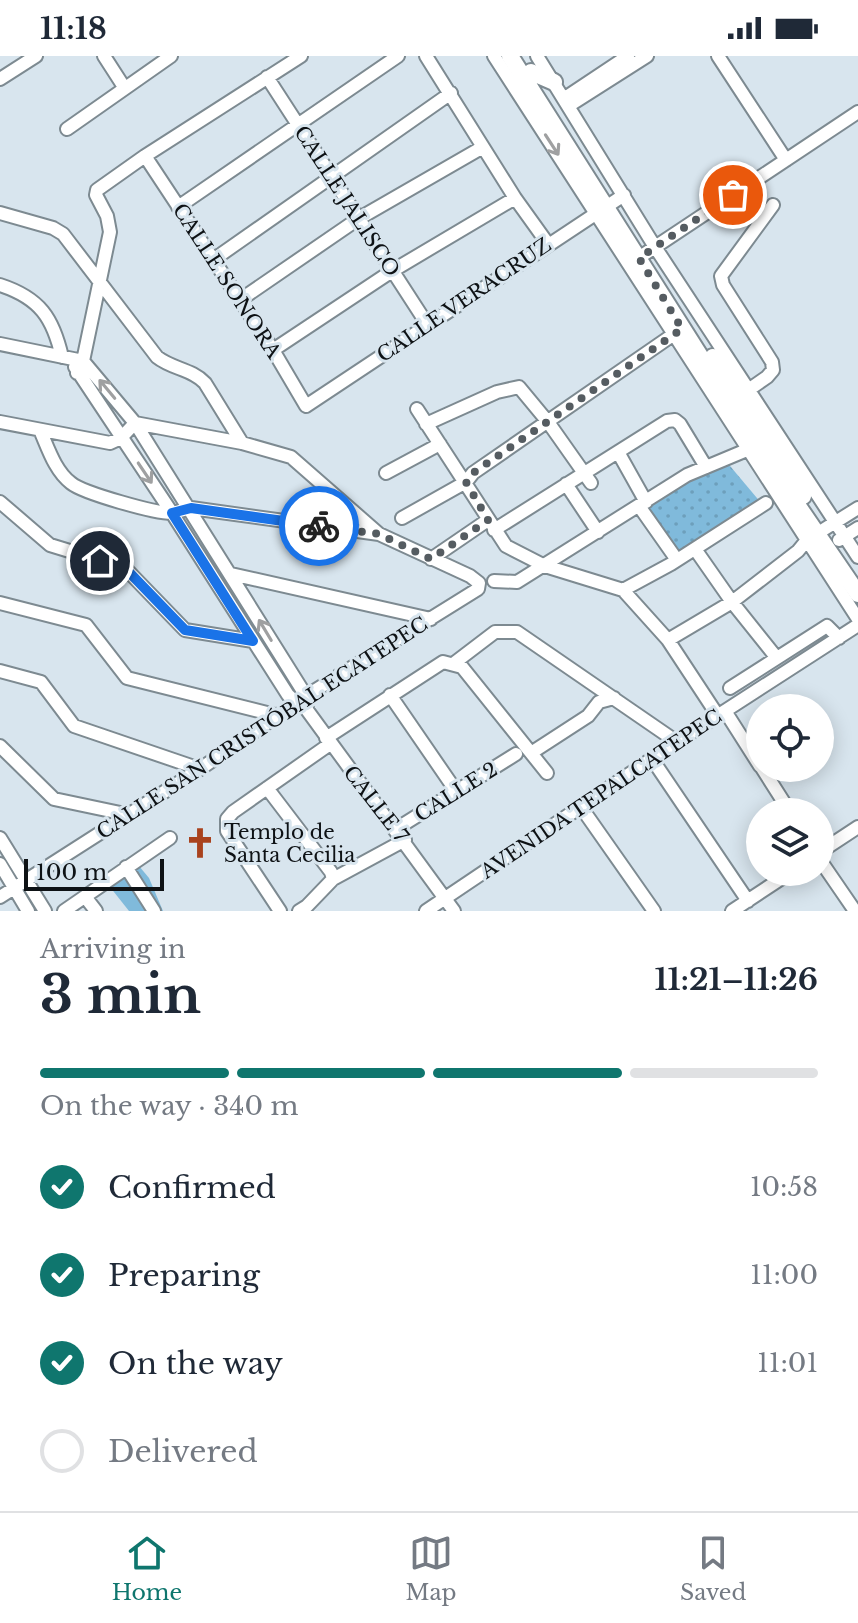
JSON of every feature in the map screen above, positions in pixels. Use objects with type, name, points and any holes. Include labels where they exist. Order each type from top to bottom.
[{"type":"main road","points":[[510,56],[554,82]]},
{"type":"main road","points":[[521,56],[642,256],[858,594]]},
{"type":"main road","points":[[524,102],[530,68]]},
{"type":"main road","points":[[642,256],[677,332],[734,399],[753,447],[858,576]]},
{"type":"street","points":[[0,79],[36,56]]},
{"type":"street","points":[[104,56],[124,87]]},
{"type":"street","points":[[67,129],[171,56]]},
{"type":"street","points":[[74,363],[100,282],[110,232],[109,222],[96,195],[97,190],[301,56]]},
{"type":"street","points":[[178,207],[398,56]]},
{"type":"street","points":[[426,56],[515,198],[548,244]]},
{"type":"street","points":[[494,56],[524,102],[610,204]]},
{"type":"street","points":[[567,101],[628,56]]},
{"type":"street","points":[[567,101],[647,56]]},
{"type":"street","points":[[718,56],[786,160]]},
{"type":"street","name":"CALLE JALISCO","points":[[267,77],[427,324]]},
{"type":"street","points":[[554,82],[567,101],[610,204]]},
{"type":"street","points":[[213,260],[451,93]]},
{"type":"street","points":[[642,256],[858,112]]},
{"type":"street","points":[[240,300],[358,219],[483,147]]},
{"type":"street","name":"CALLE SONORA","points":[[145,156],[273,350],[306,406]]},
{"type":"street","points":[[273,350],[392,271],[515,198]]},
{"type":"street","name":"CALLE VERACRUZ","points":[[306,406],[610,204]]},
{"type":"street","points":[[734,399],[773,370],[772,362],[723,285],[721,276],[773,205]]},
{"type":"street","points":[[0,213],[53,228],[63,234],[157,357],[166,364],[197,375],[205,383],[242,443]]},
{"type":"street","points":[[0,285],[41,307],[121,438],[253,641],[303,703]]},
{"type":"street","points":[[402,518],[466,482],[473,473],[677,332]]},
{"type":"street","points":[[0,344],[74,363],[135,423],[231,574],[303,703]]},
{"type":"street","points":[[426,424],[497,392],[519,387],[587,478]]},
{"type":"street","points":[[417,409],[506,546],[545,566],[623,590],[668,640],[746,746]]},
{"type":"street","points":[[135,423],[242,443],[291,457],[379,534],[431,559],[566,484],[587,478],[618,452],[667,421],[675,420],[680,424],[706,467]]},
{"type":"street","points":[[0,422],[110,443],[121,438],[135,423]]},
{"type":"street","points":[[40,430],[57,467],[72,484],[150,509],[172,513],[191,508],[379,534]]},
{"type":"street","points":[[386,473],[440,444]]},
{"type":"street","points":[[494,581],[517,582],[687,475],[753,447]]},
{"type":"street","points":[[618,452],[674,562]]},
{"type":"street","points":[[566,484],[598,532]]},
{"type":"street","points":[[0,502],[50,545],[125,568],[185,630],[253,641]]},
{"type":"street","points":[[623,590],[674,562],[766,503]]},
{"type":"street","points":[[824,538],[858,508]]},
{"type":"street","points":[[668,640],[732,602],[798,551],[824,538],[858,528]]},
{"type":"street","points":[[824,538],[858,557]]},
{"type":"street","points":[[824,538],[858,619]]},
{"type":"street","points":[[695,549],[776,657]]},
{"type":"street","name":"CALLE SAN CRISTÓBAL ECATEPEC","points":[[0,897],[478,589],[479,583],[470,576],[431,559]]},
{"type":"street","points":[[231,574],[431,619]]},
{"type":"street","points":[[0,603],[86,625],[127,678],[279,716]]},
{"type":"street","name":"AVENIDA TEPALCATEPEC","points":[[426,911],[858,625]]},
{"type":"street","points":[[730,688],[827,626],[839,638]]},
{"type":"street","points":[[280,911],[227,831],[227,819],[390,695],[448,663],[495,632],[517,632],[677,742]]},
{"type":"street","points":[[448,663],[462,667],[547,773]]},
{"type":"street","points":[[0,671],[41,682],[74,726],[200,769]]},
{"type":"street","points":[[390,695],[456,791]]},
{"type":"street","points":[[531,753],[588,716],[599,702],[614,698]]},
{"type":"street","name":"CALLE 7","points":[[303,703],[454,911]]},
{"type":"street","points":[[0,746],[54,799],[130,815]]},
{"type":"street","name":"CALLE 2","points":[[306,909],[333,879],[400,835],[456,791],[516,754]]},
{"type":"street","points":[[652,759],[748,901]]},
{"type":"street","points":[[267,788],[331,872],[333,879]]},
{"type":"street","points":[[581,807],[654,911]]},
{"type":"street","points":[[834,843],[858,827]]},
{"type":"street","points":[[0,838],[45,911]]},
{"type":"street","points":[[64,911],[170,838]]},
{"type":"street","points":[[0,864],[28,911]]},
{"type":"street","points":[[126,867],[154,911]]},
{"type":"street","points":[[834,880],[855,911]]},
{"type":"street","points":[[732,911],[770,886]]},
{"type":"street","points":[[86,898],[96,911]]},
{"type":"shaded area","points":[[725,460],[762,504],[677,559],[641,506]]},
{"type":"shaded area","points":[[139,866],[149,878],[163,911],[129,911],[110,887]]},
{"type":"way so far","points":[[319,526],[379,534],[431,559],[488,520],[466,482],[473,473],[682,329],[639,258],[733,195]]},
{"type":"place","name":"Templo de Santa Cecilia","points":[[200,843]]},
{"type":"route","points":[[100,561],[125,568],[185,630],[253,641],[172,513],[191,508],[319,526]]}]
